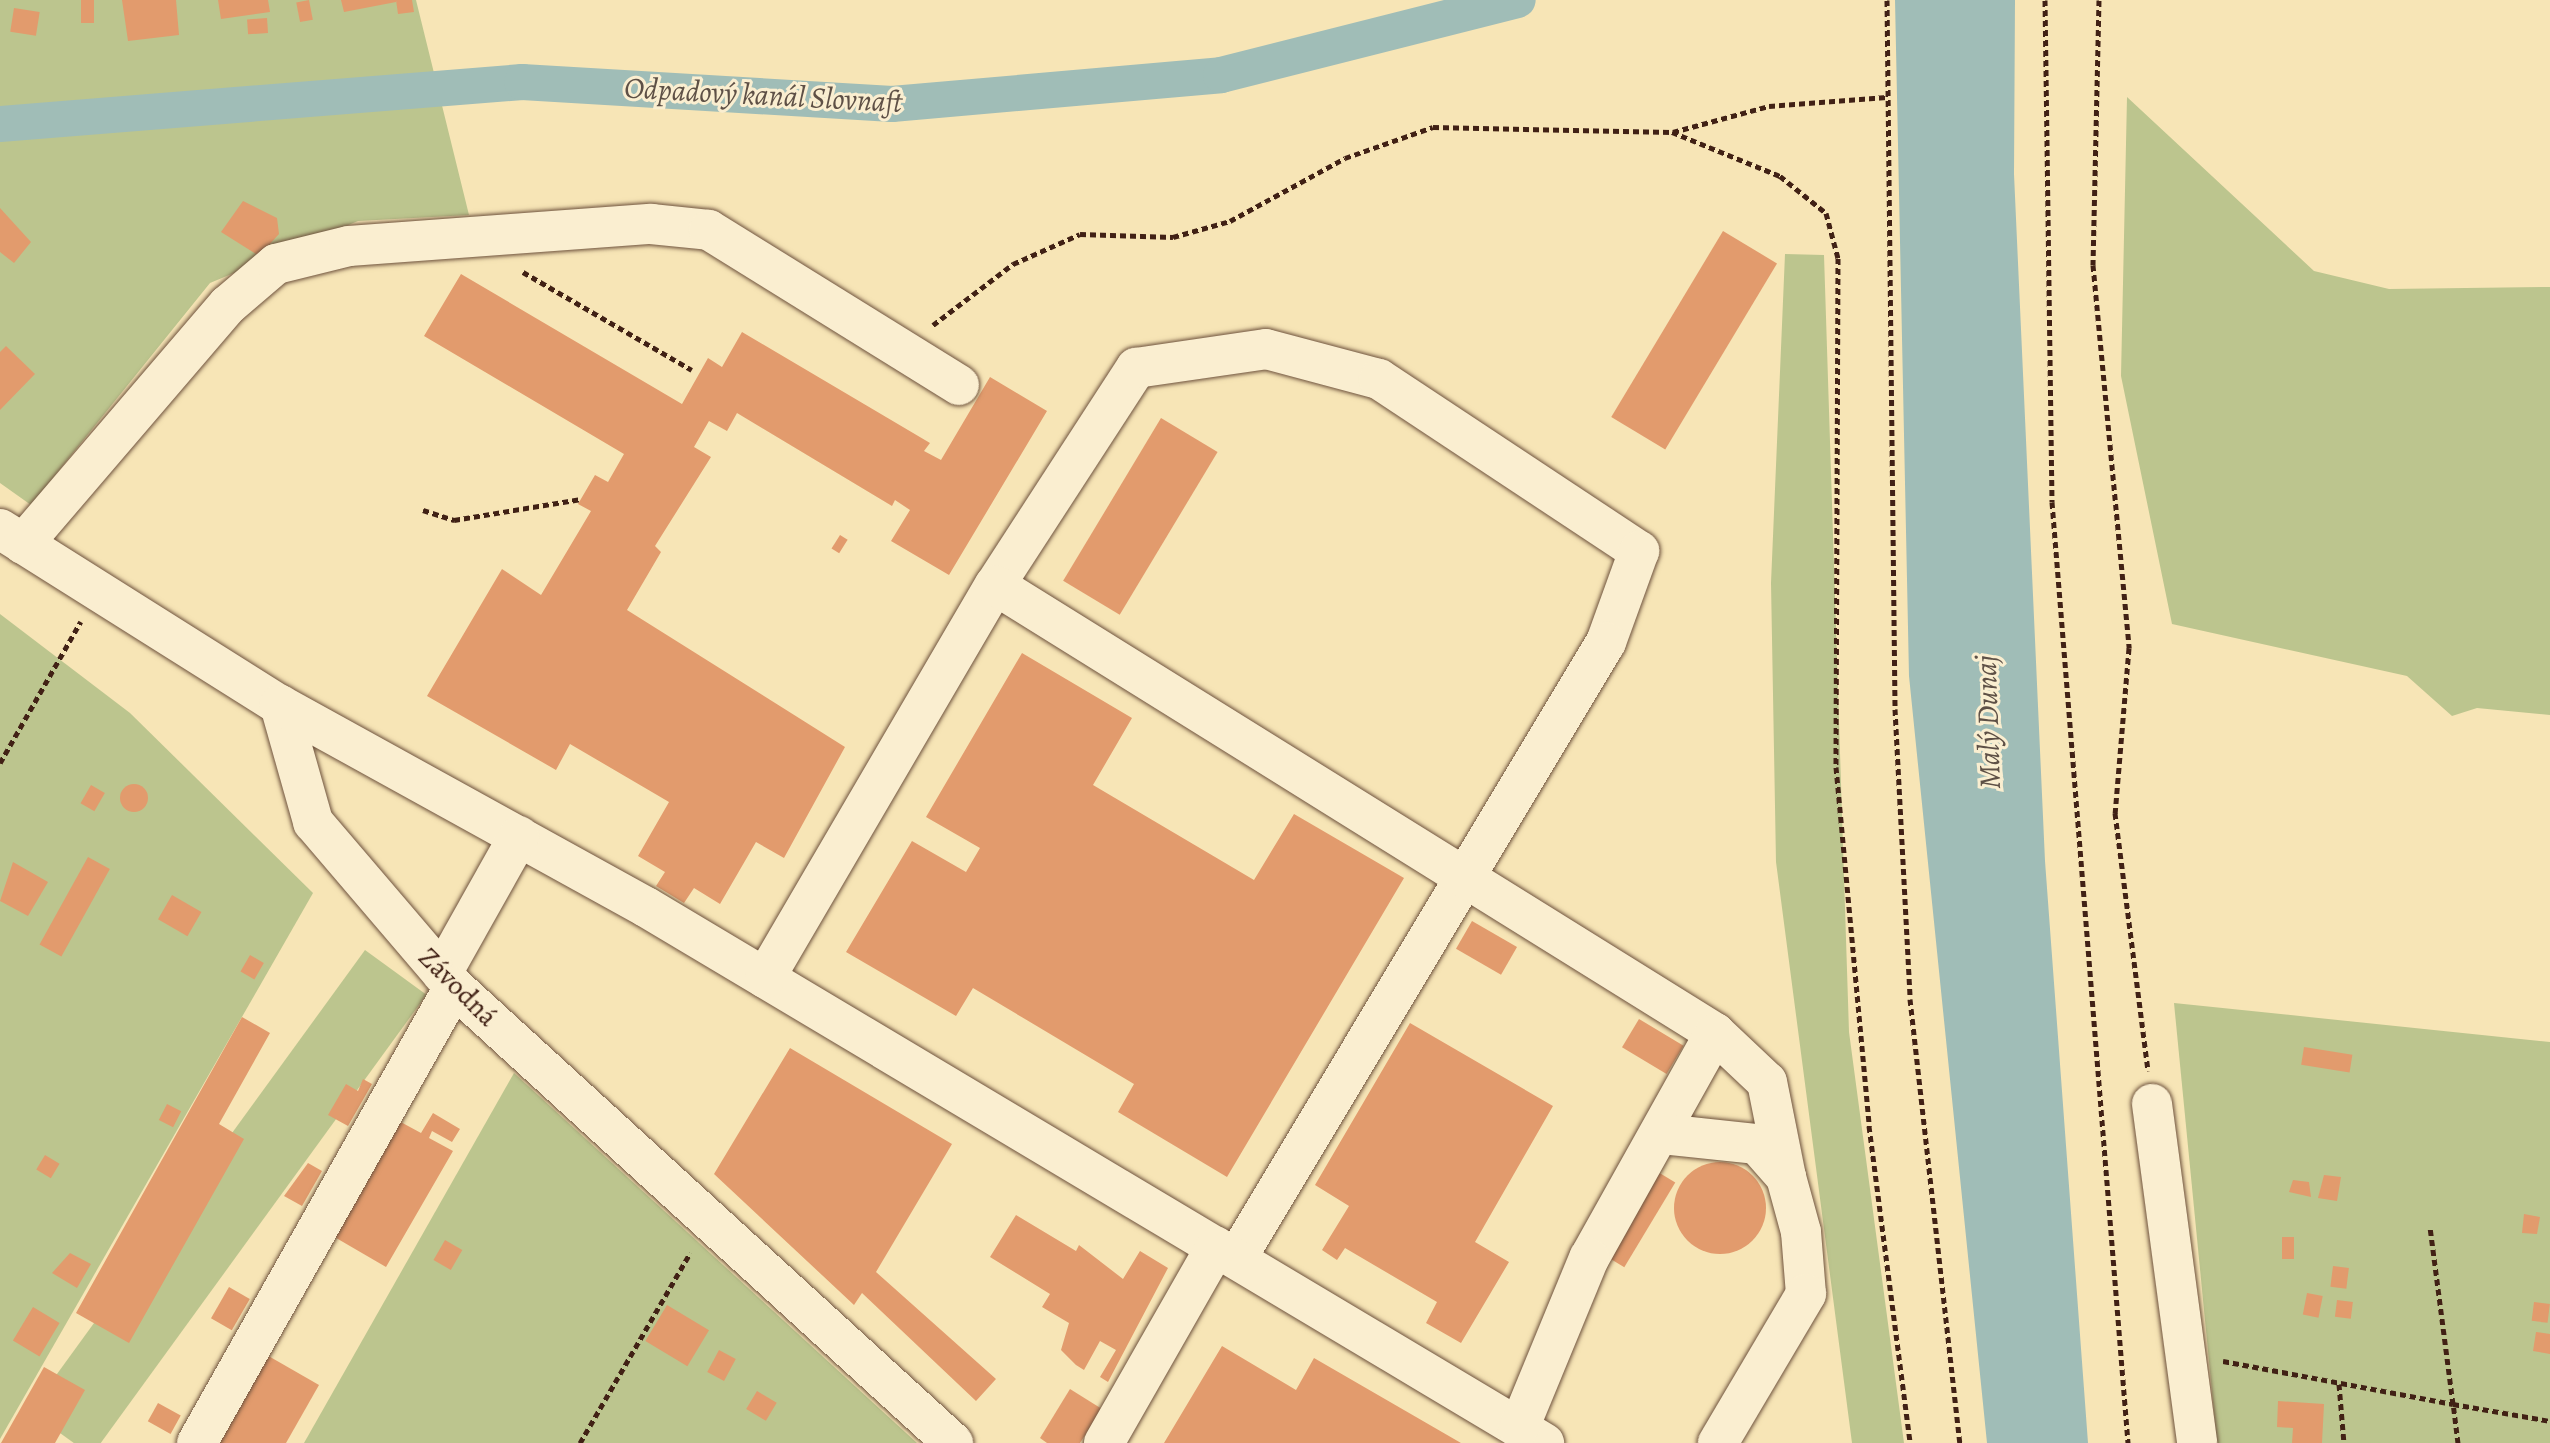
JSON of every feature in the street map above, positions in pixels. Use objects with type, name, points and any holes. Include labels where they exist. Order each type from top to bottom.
[{"type":"street","points":[[959,385],[709,230],[651,224],[349,246],[276,264],[247,287],[12,536],[280,705],[519,836],[765,978],[1532,1435],[1589,1258],[1662,1134],[1715,1033]]},
{"type":"street","points":[[765,978],[995,585],[1136,368],[1266,349],[1379,379],[1639,551],[1606,642],[1226,1253],[1104,1443]]},
{"type":"street","points":[[995,585],[1715,1033],[1767,1082],[1806,1294],[1718,1443]]},
{"type":"street","name":"Závodná","points":[[280,705],[313,822],[448,980],[953,1443]]},
{"type":"street","points":[[197,1443],[448,980],[519,836]]},
{"type":"street","points":[[2152,1104],[2197,1443]]},
{"type":"street","points":[[1662,1134],[1757,1144],[1786,1177]]},
{"type":"path","points":[[1887,0],[1895,709],[1906,923],[1960,1443]]},
{"type":"path","points":[[2045,0],[2052,502],[2128,1443]]},
{"type":"path","points":[[2099,0],[2093,265],[2129,648],[2115,813],[2152,1104]]},
{"type":"path","points":[[1672,132],[1769,106],[1887,97]]},
{"type":"path","points":[[518,269],[692,370]]},
{"type":"path","points":[[423,510],[454,520],[581,499]]},
{"type":"path","points":[[0,763],[99,589]]},
{"type":"path","points":[[580,1443],[709,1220]]},
{"type":"path","points":[[2430,1226],[2458,1443]]},
{"type":"path","points":[[2186,1354],[2550,1421]]},
{"type":"path","points":[[2339,1384],[2344,1443]]},
{"type":"green space","points":[[0,0],[416,0],[469,215],[358,221],[210,283],[31,505],[0,483]]},
{"type":"green space","points":[[2127,97],[2314,271],[2389,289],[2550,287],[2550,715],[2477,708],[2452,716],[2407,676],[2172,624],[2121,376]]},
{"type":"green space","points":[[1785,254],[1824,255],[1849,1032],[1904,1443],[1852,1443],[1776,862],[1771,583]]},
{"type":"green space","points":[[0,614],[130,713],[313,893],[0,1439]]},
{"type":"green space","points":[[365,950],[426,995],[101,1443],[74,1443],[30,1411]]},
{"type":"green space","points":[[2174,1003],[2550,1042],[2550,1443],[2217,1443]]},
{"type":"green space","points":[[514,1073],[917,1443],[304,1443]]},
{"type":"water","name":"Malý Dunaj","points":[[1895,0],[2015,0],[2014,174],[2045,861],[2088,1443],[1987,1443],[1909,676]]},
{"type":"building","points":[[81,0],[94,0],[94,23],[81,23]]},
{"type":"building","points":[[122,0],[176,0],[179,35],[128,41]]},
{"type":"building","points":[[218,0],[268,0],[270,12],[221,19]]},
{"type":"building","points":[[309,0],[313,20],[300,22],[296,2]]},
{"type":"building","points":[[341,0],[396,0],[396,2],[344,12]]},
{"type":"building","points":[[396,0],[412,0],[414,12],[398,14]]},
{"type":"building","points":[[14,8],[40,12],[36,36],[10,32]]},
{"type":"building","points":[[267,18],[268,33],[248,34],[247,19]]},
{"type":"building","points":[[243,201],[277,218],[279,234],[259,256],[221,232]]},
{"type":"building","points":[[0,208],[31,242],[14,263],[0,252]]},
{"type":"building","points":[[1723,231],[1777,263],[1665,449],[1611,417]]},
{"type":"building","points":[[461,274],[682,404],[708,358],[722,367],[742,332],[930,443],[924,451],[941,460],[990,377],[1047,411],[949,575],[891,541],[910,510],[895,500],[892,506],[737,413],[727,431],[709,421],[694,447],[711,457],[655,546],[661,552],[627,610],[845,747],[784,858],[756,842],[720,904],[694,888],[684,903],[656,886],[665,872],[638,856],[669,802],[570,744],[556,770],[427,696],[502,569],[541,595],[591,511],[578,504],[595,475],[608,482],[624,454],[424,336]]},
{"type":"building","points":[[6,346],[35,374],[0,410],[0,352]]},
{"type":"building","points":[[1161,418],[1218,452],[1120,615],[1063,581]]},
{"type":"building","points":[[840,535],[848,540],[839,553],[832,549]]},
{"type":"building","points":[[1022,653],[1132,718],[1093,785],[1254,880],[1294,814],[1404,878],[1227,1177],[1118,1112],[1134,1084],[973,988],[956,1016],[846,952],[912,841],[966,872],[980,848],[926,817]]},
{"type":"building","points":[[134,784],[144,788],[148,798],[144,808],[134,812],[124,808],[120,798],[124,788]]},
{"type":"building","points":[[91,785],[105,793],[94,811],[80,803]]},
{"type":"building","points":[[88,857],[110,869],[61,957],[40,944]]},
{"type":"building","points":[[13,862],[48,882],[28,916],[0,901]]},
{"type":"building","points":[[172,895],[201,912],[187,936],[158,919]]},
{"type":"building","points":[[1472,921],[1517,947],[1501,975],[1456,949]]},
{"type":"building","points":[[250,955],[264,963],[254,979],[240,971]]},
{"type":"building","points":[[242,1017],[270,1033],[219,1124],[244,1139],[129,1343],[76,1313]]},
{"type":"building","points":[[1639,1019],[1684,1046],[1667,1074],[1622,1047]]},
{"type":"building","points":[[1410,1023],[1553,1106],[1475,1242],[1509,1262],[1461,1343],[1426,1323],[1437,1302],[1345,1248],[1337,1260],[1322,1250],[1349,1206],[1315,1185]]},
{"type":"building","points":[[2304,1047],[2352,1055],[2350,1072],[2301,1065]]},
{"type":"building","points":[[790,1048],[952,1144],[876,1272],[996,1379],[976,1401],[862,1293],[854,1305],[714,1174]]},
{"type":"building","points":[[363,1079],[372,1084],[348,1126],[328,1115],[346,1084],[358,1091]]},
{"type":"building","points":[[167,1104],[181,1111],[173,1127],[159,1120]]},
{"type":"building","points":[[433,1113],[460,1129],[452,1142],[432,1131],[429,1138],[453,1151],[386,1267],[331,1235],[397,1120],[421,1133]]},
{"type":"building","points":[[45,1155],[60,1164],[51,1178],[36,1170]]},
{"type":"building","points":[[1720,1162],[1746,1170],[1758,1182],[1766,1208],[1758,1234],[1746,1246],[1720,1254],[1694,1246],[1682,1234],[1674,1208],[1682,1182],[1694,1170]]},
{"type":"building","points":[[308,1163],[322,1171],[302,1206],[284,1196]]},
{"type":"building","points":[[1653,1169],[1675,1182],[1624,1267],[1602,1254]]},
{"type":"building","points":[[2324,1175],[2341,1177],[2337,1201],[2318,1198]]},
{"type":"building","points":[[2293,1180],[2309,1182],[2311,1197],[2289,1192]]},
{"type":"building","points":[[2524,1214],[2540,1217],[2537,1234],[2522,1233]]},
{"type":"building","points":[[1016,1215],[1076,1251],[1079,1245],[1123,1279],[1140,1251],[1168,1268],[1108,1382],[1100,1377],[1116,1350],[1100,1341],[1084,1370],[1076,1365],[1061,1350],[1069,1323],[1042,1307],[1050,1294],[990,1257]]},
{"type":"building","points":[[2282,1237],[2294,1237],[2294,1259],[2282,1259]]},
{"type":"building","points":[[445,1240],[462,1250],[451,1270],[434,1260]]},
{"type":"building","points":[[70,1253],[91,1264],[77,1288],[52,1273]]},
{"type":"building","points":[[2333,1266],[2349,1268],[2346,1289],[2330,1287]]},
{"type":"building","points":[[229,1287],[250,1299],[232,1330],[211,1318]]},
{"type":"building","points":[[2307,1293],[2323,1296],[2319,1318],[2303,1315]]},
{"type":"building","points":[[2337,1300],[2353,1302],[2351,1319],[2335,1317]]},
{"type":"building","points":[[2534,1302],[2550,1304],[2548,1323],[2532,1321]]},
{"type":"building","points":[[667,1305],[709,1330],[687,1366],[645,1341]]},
{"type":"building","points":[[33,1307],[60,1323],[39,1356],[13,1340]]},
{"type":"building","points":[[2536,1332],[2550,1334],[2550,1354],[2533,1351]]},
{"type":"building","points":[[1222,1346],[1296,1390],[1314,1358],[1461,1443],[1164,1443]]},
{"type":"building","points":[[719,1350],[736,1359],[724,1381],[707,1372]]},
{"type":"building","points":[[265,1354],[319,1385],[286,1443],[214,1443]]},
{"type":"building","points":[[44,1367],[85,1390],[55,1443],[1,1443]]},
{"type":"building","points":[[1070,1389],[1102,1409],[1080,1443],[1047,1443],[1040,1438]]},
{"type":"building","points":[[757,1391],[777,1403],[766,1421],[746,1409]]},
{"type":"building","points":[[2278,1401],[2324,1404],[2322,1443],[2292,1443],[2293,1428],[2277,1427]]},
{"type":"building","points":[[158,1403],[181,1416],[171,1434],[148,1421]]},
{"type":"waterway","name":"Odpadový kanál Slovnaft","points":[[0,124],[522,82],[892,104],[1221,75],[1518,0]]}]
